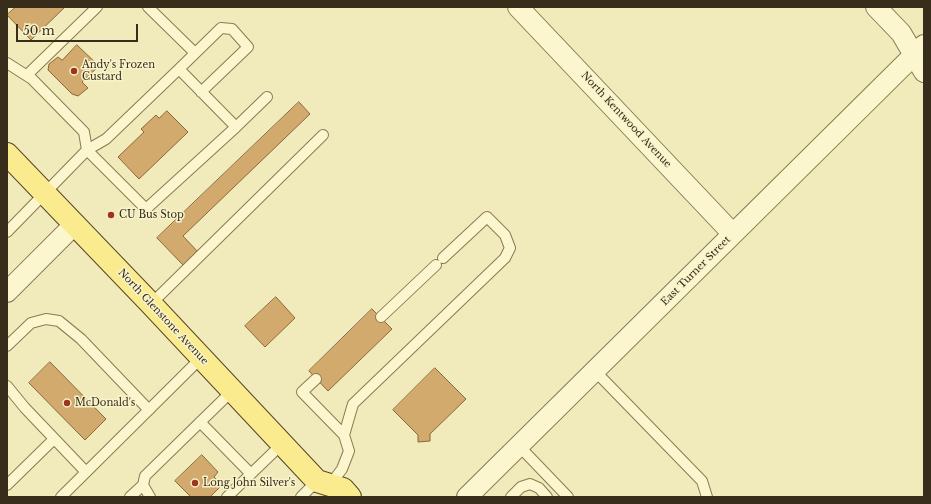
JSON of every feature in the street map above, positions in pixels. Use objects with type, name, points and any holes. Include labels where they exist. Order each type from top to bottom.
[{"type":"main road","name":"North Glenstone Avenue","points":[[7,154],[151,304],[322,488],[343,489],[350,497]]},
{"type":"street","name":"North Kentwood Avenue","points":[[518,7],[733,234]]},
{"type":"street","points":[[876,7],[900,33],[919,50],[924,72]]},
{"type":"street","name":"East Turner Street","points":[[467,497],[919,50]]},
{"type":"street","points":[[7,292],[74,224]]},
{"type":"lane","points":[[27,76],[97,7]]},
{"type":"lane","points":[[148,7],[195,53]]},
{"type":"lane","points":[[8,228],[87,150],[106,139],[221,28],[232,29],[248,47],[201,92]]},
{"type":"lane","points":[[7,63],[32,79],[84,132],[87,150],[146,209],[236,127],[266,97]]},
{"type":"lane","points":[[179,69],[236,127]]},
{"type":"lane","points":[[151,304],[323,135]]},
{"type":"lane","points":[[344,435],[353,404],[505,258],[510,248],[505,235],[487,217],[380,317]]},
{"type":"lane","points":[[7,346],[31,323],[46,319],[59,321],[80,339],[149,410]]},
{"type":"lane","points":[[61,497],[201,358]]},
{"type":"lane","points":[[595,371],[702,481],[707,497]]},
{"type":"lane","points":[[301,497],[322,488],[342,469],[349,451],[344,435],[302,392],[316,379]]},
{"type":"lane","points":[[7,386],[25,408],[86,472]]},
{"type":"lane","points":[[130,497],[143,485],[145,476],[232,391]]},
{"type":"lane","points":[[200,422],[251,474]]},
{"type":"lane","points":[[7,484],[54,439]]},
{"type":"lane","points":[[227,497],[282,444]]},
{"type":"lane","points":[[519,446],[568,497]]},
{"type":"lane","points":[[511,497],[521,487],[530,484],[539,488],[547,497]]},
{"type":"lane","points":[[143,485],[150,497]]},
{"type":"building","points":[[16,7],[65,7],[31,40],[7,15]]},
{"type":"building","points":[[77,45],[99,66],[82,82],[88,88],[78,96],[72,94],[48,70],[49,64],[58,57],[62,60]]},
{"type":"building","points":[[299,102],[310,114],[183,236],[198,252],[184,266],[157,238]]},
{"type":"building","points":[[167,111],[188,132],[139,179],[118,157],[144,132],[141,129],[156,115],[159,118]]},
{"type":"building","points":[[276,297],[295,318],[265,347],[245,326]]},
{"type":"building","points":[[372,309],[392,329],[328,391],[309,371]]},
{"type":"building","points":[[50,362],[106,419],[85,440],[29,383]]},
{"type":"building","points":[[435,368],[466,399],[430,434],[430,441],[418,442],[418,435],[393,410]]},
{"type":"building","points":[[202,455],[218,472],[214,477],[222,485],[210,497],[191,497],[175,481]]},
{"type":"place","name":"Andy's Frozen Custard","points":[[74,71]]},
{"type":"place","name":"CU Bus Stop","points":[[111,215]]},
{"type":"place","name":"McDonald's","points":[[67,403]]},
{"type":"place","name":"Long John Silver's","points":[[195,483]]}]
